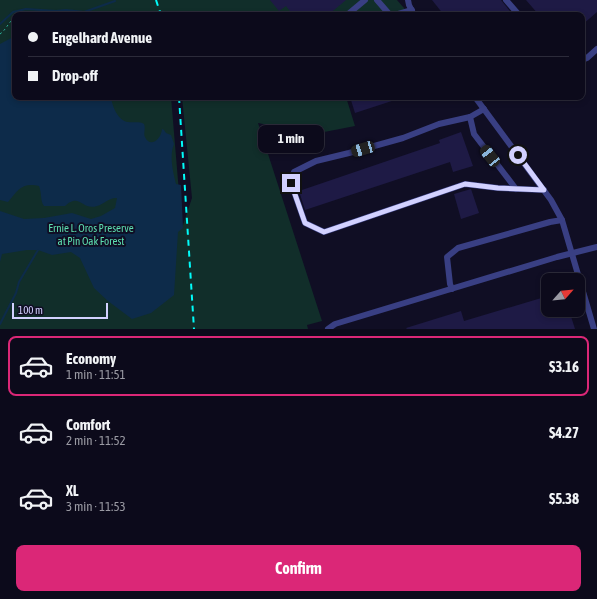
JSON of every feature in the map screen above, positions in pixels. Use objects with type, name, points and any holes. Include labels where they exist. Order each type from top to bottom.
[{"type":"street","points":[[351,12],[365,0]]},
{"type":"street","points":[[377,0],[387,12]]},
{"type":"street","points":[[408,0],[413,12]]},
{"type":"street","points":[[506,0],[516,12]]},
{"type":"street","points":[[585,59],[597,49]]},
{"type":"street","points":[[477,100],[544,190],[562,220],[594,329]]},
{"type":"street","points":[[484,109],[470,118],[439,124],[403,138],[316,161],[294,172],[291,183],[305,223],[324,232],[465,184],[498,188],[544,190]]},
{"type":"street","points":[[470,118],[474,134],[516,189]]},
{"type":"street","points":[[452,289],[447,257],[458,248],[562,220]]},
{"type":"street","points":[[328,329],[335,324],[572,252],[597,247]]},
{"type":"path","points":[[0,34],[8,27],[12,20]]},
{"type":"green space","name":"Ernie L. Oros Preserve at Pin Oak Forest","points":[[0,0],[397,0],[407,12],[12,12],[12,100],[171,100],[182,228],[192,198],[182,100],[347,100],[355,126],[314,134],[258,123],[322,321],[307,325],[308,329],[0,329]]},
{"type":"water","name":"Ernie L. Oros Preserve at Pin Oak Forest","points":[[12,38],[12,100],[112,100],[114,109],[121,119],[128,122],[138,122],[144,124],[144,135],[150,142],[158,139],[162,129],[171,135],[174,144],[172,164],[176,184],[181,185],[183,228],[178,232],[174,295],[151,313],[132,319],[108,301],[94,288],[80,258],[71,252],[52,255],[38,250],[27,250],[2,254],[0,262],[0,211],[24,219],[44,218],[72,213],[91,219],[101,216],[115,208],[117,198],[92,207],[78,201],[70,202],[65,206],[44,206],[39,186],[28,185],[21,188],[8,202],[0,200],[0,44]]},
{"type":"building","points":[[270,0],[346,0],[332,12],[291,12],[286,6],[279,11]]},
{"type":"building","points":[[432,0],[501,0],[511,12],[442,12]]},
{"type":"building","points":[[526,0],[597,0],[597,12],[585,22],[585,12],[536,12]]},
{"type":"building","points":[[351,100],[395,100],[355,113]]},
{"type":"building","points":[[461,132],[473,166],[453,172],[450,162],[305,210],[299,191],[440,143],[439,140]]},
{"type":"building","points":[[471,189],[479,213],[461,219],[454,194]]},
{"type":"building","points":[[541,298],[541,317],[571,317],[575,329],[406,328],[461,311],[464,321]]},
{"type":"waterway","points":[[84,12],[115,1]]},
{"type":"waterway","points":[[13,12],[26,9],[84,12]]},
{"type":"waterway","points":[[0,24],[12,13]]},
{"type":"waterway","points":[[0,324],[16,293],[19,282],[38,250]]},
{"type":"railway","points":[[156,0],[160,12]]},
{"type":"railway","points":[[179,100],[194,329]]},
{"type":"route","points":[[291,183],[305,223],[324,232],[465,184],[498,188],[544,190],[518,155]]}]
